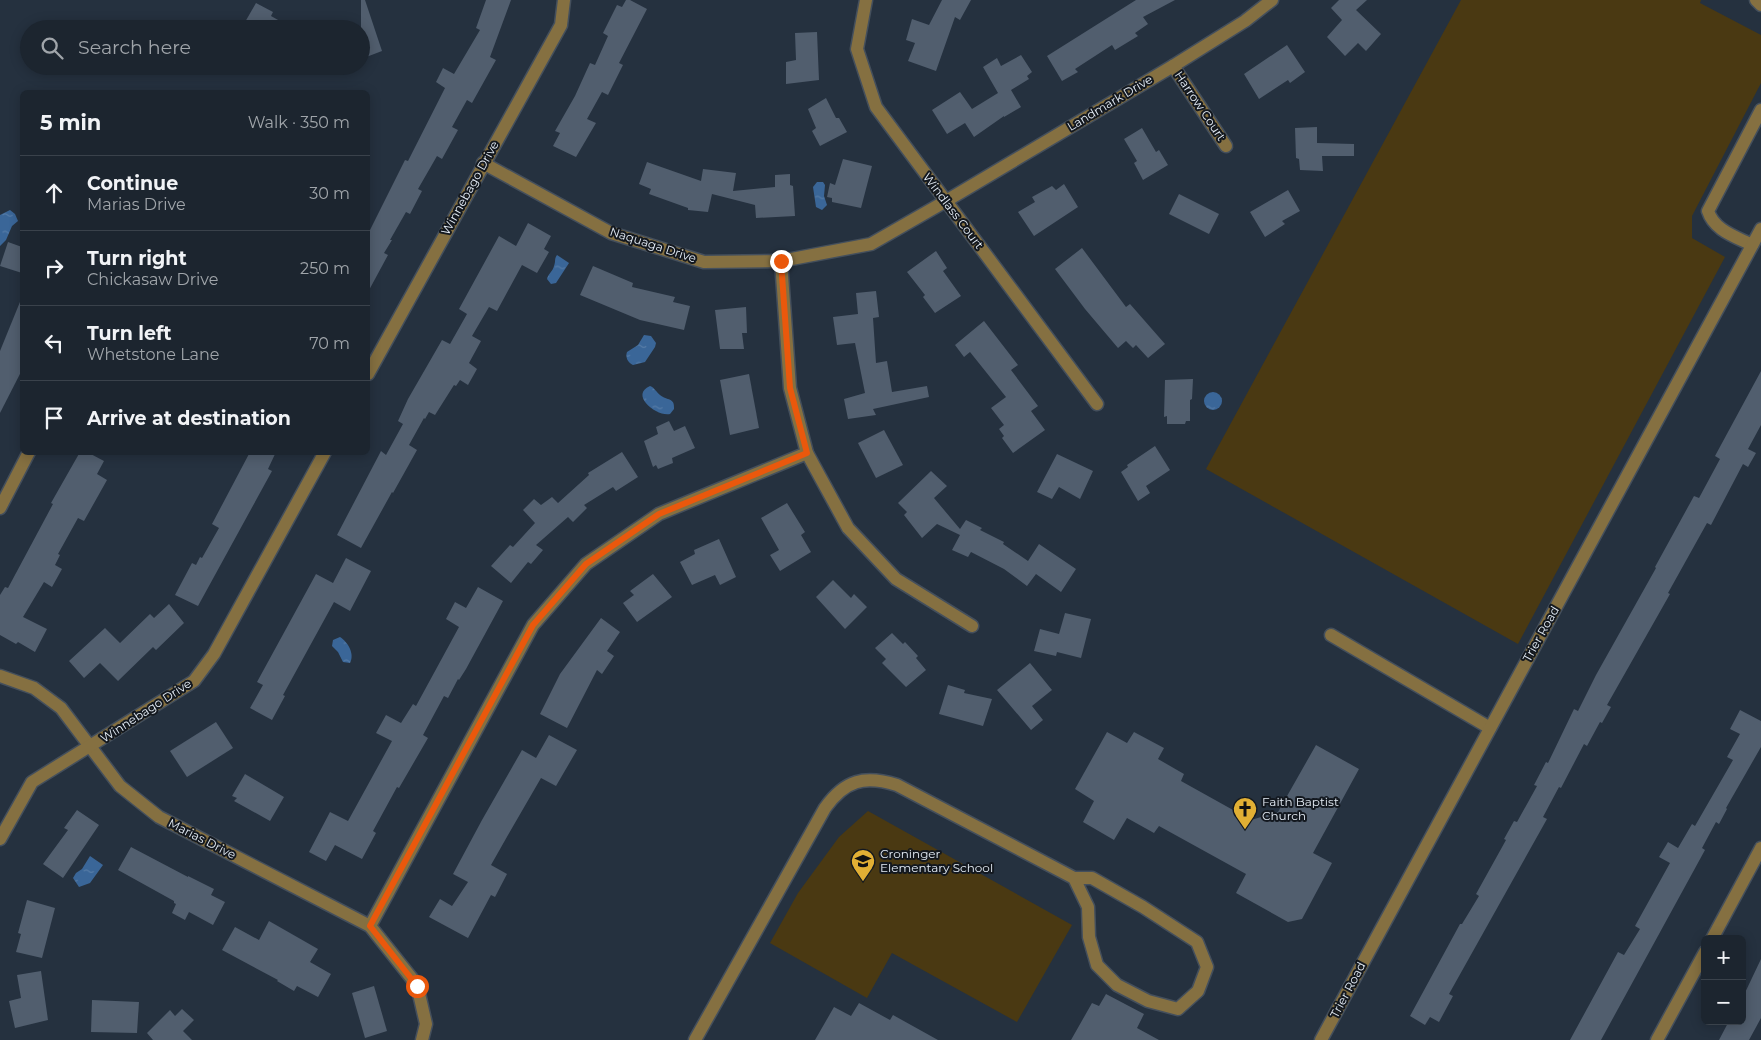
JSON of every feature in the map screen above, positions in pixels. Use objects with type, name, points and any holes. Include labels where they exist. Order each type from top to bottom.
[{"type":"street","name":"Winnebago Drive","points":[[370,370],[561,25],[564,0]]},
{"type":"street","name":"Windlass Court","points":[[866,0],[857,49],[876,107],[1097,404]]},
{"type":"street","name":"Landmark Drive","points":[[946,202],[1173,66],[1245,21],[1272,0]]},
{"type":"street","points":[[1756,0],[1761,5]]},
{"type":"street","name":"Harrow Court","points":[[1173,66],[1226,146]]},
{"type":"street","points":[[1752,245],[1723,230],[1711,221],[1708,211],[1761,110]]},
{"type":"street","name":"Naquaga Drive","points":[[483,163],[611,233],[704,262],[781,261],[871,244],[946,202]]},
{"type":"street","name":"Trier Road","points":[[1321,1040],[1761,228]]},
{"type":"street","points":[[781,261],[790,388],[807,453],[848,528],[896,579],[972,626]]},
{"type":"street","points":[[370,926],[533,625],[586,564],[659,514],[807,453]]},
{"type":"street","points":[[0,508],[27,455]]},
{"type":"street","name":"Winnebago Drive","points":[[0,839],[32,782],[194,681],[214,654],[323,455]]},
{"type":"street","points":[[1330,635],[1490,728]]},
{"type":"street","name":"Marias Drive","points":[[0,676],[34,688],[61,708],[120,786],[159,817],[370,926],[417,986],[426,1024],[422,1040]]},
{"type":"street","points":[[695,1040],[825,808],[837,793],[852,784],[879,779],[897,784],[1074,878],[1092,878],[1143,907],[1197,942],[1207,967],[1198,991],[1178,1009],[1148,1001],[1117,985],[1097,965],[1090,937],[1088,907],[1074,878]]},
{"type":"street","points":[[1714,935],[1761,848]]},
{"type":"street","points":[[1657,1040],[1701,959]]},
{"type":"shaded area","points":[[1461,0],[1701,0],[1700,3],[1761,35],[1761,83],[1692,216],[1692,238],[1725,257],[1518,644],[1206,469]]},
{"type":"shaded area","points":[[868,811],[1072,925],[1017,1022],[892,953],[867,998],[770,943],[798,893],[839,837]]},
{"type":"water","points":[[817,182],[823,182],[825,185],[824,196],[827,205],[822,210],[816,207],[813,187]]},
{"type":"water","points":[[10,210],[15,214],[18,221],[12,226],[6,240],[0,246],[0,215]]},
{"type":"water","points":[[557,255],[569,263],[556,283],[551,284],[547,279],[555,264]]},
{"type":"water","points":[[644,335],[651,336],[656,343],[655,347],[645,362],[633,365],[627,360],[627,352],[638,345]]},
{"type":"water","points":[[650,386],[660,395],[672,401],[674,409],[670,414],[652,409],[644,400],[642,395],[644,390]]},
{"type":"water","points":[[1209,392],[1217,392],[1222,397],[1220,408],[1209,410],[1204,405],[1204,397]]},
{"type":"water","points":[[340,637],[350,648],[352,656],[350,663],[343,662],[338,652],[332,646],[333,640]]},
{"type":"water","points":[[90,856],[103,865],[90,883],[79,887],[73,878],[82,869]]},
{"type":"building","points":[[361,0],[365,0],[382,51],[370,56],[370,20],[361,20]]},
{"type":"building","points":[[486,0],[511,0],[490,57],[496,60],[472,103],[467,100],[452,127],[458,130],[442,159],[437,156],[418,189],[422,191],[410,214],[406,212],[390,240],[392,240],[384,253],[388,255],[370,288],[370,230],[405,160],[408,161],[445,88],[436,82],[443,68],[454,74],[480,30],[476,28]]},
{"type":"building","points":[[626,0],[630,0],[647,9],[619,63],[623,65],[608,95],[602,92],[587,119],[596,123],[576,157],[553,146],[560,133],[555,131],[575,96],[590,63],[595,65],[608,36],[603,33],[617,5],[622,7]]},
{"type":"building","points":[[942,0],[971,0],[960,20],[955,17],[936,71],[908,61],[915,43],[906,40],[912,19],[929,25]]},
{"type":"building","points":[[1136,0],[1175,0],[1143,17],[1148,24],[1135,33],[1138,36],[1115,50],[1112,45],[1075,69],[1078,72],[1062,81],[1047,56]]},
{"type":"building","points":[[1339,0],[1367,0],[1356,10],[1381,34],[1366,51],[1358,43],[1345,56],[1327,37],[1342,20],[1331,8]]},
{"type":"building","points":[[256,3],[273,12],[271,16],[278,20],[246,20]]},
{"type":"building","points":[[817,32],[819,80],[786,84],[786,62],[796,60],[795,33]]},
{"type":"building","points":[[1287,45],[1305,72],[1290,83],[1288,80],[1259,99],[1244,74]]},
{"type":"building","points":[[1021,55],[1032,72],[1027,76],[1029,79],[1011,90],[1021,107],[1004,116],[974,137],[965,123],[947,134],[932,110],[960,92],[972,109],[998,93],[983,67],[997,58],[1001,66]]},
{"type":"building","points":[[826,98],[836,118],[839,118],[847,132],[820,146],[812,131],[816,128],[808,109]]},
{"type":"building","points":[[1317,127],[1317,143],[1354,144],[1354,156],[1322,156],[1323,171],[1300,170],[1299,159],[1296,158],[1295,128]]},
{"type":"building","points":[[1142,128],[1156,152],[1159,150],[1168,165],[1143,180],[1134,163],[1137,161],[1124,139]]},
{"type":"building","points":[[843,159],[872,166],[861,208],[832,202],[832,198],[827,197],[830,183],[835,185]]},
{"type":"building","points":[[647,162],[701,181],[703,169],[736,173],[733,191],[775,187],[775,175],[790,174],[790,185],[793,186],[795,216],[756,218],[755,205],[712,194],[708,212],[688,210],[688,208],[649,194],[651,189],[639,184]]},
{"type":"building","points":[[1064,184],[1078,207],[1034,236],[1018,212],[1035,202],[1032,197],[1052,186],[1056,190]]},
{"type":"building","points":[[1288,190],[1300,211],[1282,221],[1285,224],[1265,237],[1250,212]]},
{"type":"building","points":[[1179,194],[1219,214],[1209,234],[1169,214]]},
{"type":"building","points":[[528,223],[551,236],[544,249],[549,252],[537,273],[522,265],[497,311],[489,307],[472,336],[481,341],[469,363],[477,369],[468,385],[460,380],[456,386],[454,385],[435,415],[429,412],[424,418],[409,445],[417,450],[361,548],[337,535],[381,451],[386,455],[403,424],[398,421],[408,399],[442,340],[450,344],[467,314],[459,309],[499,236],[516,246]]},
{"type":"building","points":[[8,242],[20,246],[20,272],[0,266]]},
{"type":"building","points":[[1082,248],[1126,307],[1130,304],[1165,344],[1148,358],[1136,345],[1133,348],[1126,341],[1118,348],[1055,269]]},
{"type":"building","points":[[936,251],[947,268],[943,271],[961,296],[935,313],[923,297],[925,295],[907,272]]},
{"type":"building","points":[[593,266],[633,283],[632,287],[675,297],[673,302],[690,306],[684,330],[640,320],[580,295]]},
{"type":"building","points":[[876,291],[879,317],[873,318],[876,363],[887,361],[892,392],[927,386],[929,397],[873,409],[876,415],[848,419],[844,399],[865,393],[855,343],[837,345],[833,317],[858,314],[856,293]]},
{"type":"building","points":[[20,302],[20,374],[0,413],[0,351]]},
{"type":"building","points":[[746,307],[747,333],[742,333],[744,349],[720,349],[715,310]]},
{"type":"building","points":[[984,321],[1018,365],[1011,370],[1038,406],[1031,411],[1045,430],[1013,453],[1002,438],[1004,436],[999,429],[1004,425],[991,408],[1006,397],[970,352],[964,357],[955,345]]},
{"type":"building","points":[[1761,371],[1761,425],[1748,449],[1756,453],[1748,467],[1743,464],[1711,525],[1707,523],[1668,593],[1670,594],[1607,705],[1611,707],[1602,723],[1600,722],[1587,746],[1584,744],[1561,788],[1559,787],[1543,817],[1547,819],[1449,994],[1453,996],[1439,1022],[1430,1017],[1425,1025],[1410,1016],[1460,924],[1462,924],[1479,896],[1476,894],[1506,840],[1504,839],[1514,821],[1517,822],[1537,786],[1534,785],[1546,762],[1548,763],[1574,709],[1578,711],[1694,496],[1699,498],[1720,459],[1715,456]]},
{"type":"building","points":[[749,374],[759,428],[730,435],[720,380]]},
{"type":"building","points":[[1193,379],[1190,421],[1186,421],[1185,424],[1167,424],[1167,416],[1164,417],[1165,380]]},
{"type":"building","points":[[669,421],[674,431],[685,426],[695,448],[672,458],[673,463],[658,469],[656,465],[653,467],[644,441],[658,434],[656,427]]},
{"type":"building","points":[[884,430],[903,465],[876,478],[858,443]]},
{"type":"building","points":[[1155,446],[1170,470],[1146,486],[1150,493],[1138,501],[1121,472],[1128,467],[1127,465]]},
{"type":"building","points":[[622,452],[638,477],[616,491],[613,487],[584,505],[587,508],[573,522],[568,517],[536,545],[543,550],[531,564],[528,562],[511,583],[491,566],[510,545],[513,547],[535,523],[523,510],[534,499],[541,505],[552,497],[558,503],[589,475],[588,473]]},
{"type":"building","points":[[1057,454],[1093,471],[1080,499],[1059,487],[1052,499],[1037,492]]},
{"type":"building","points":[[78,455],[93,455],[104,461],[97,474],[107,480],[84,521],[78,518],[58,554],[60,555],[55,565],[62,569],[52,587],[44,582],[23,617],[47,629],[35,652],[18,642],[16,644],[0,635],[0,595],[5,587],[8,588],[53,504],[51,503]]},
{"type":"building","points":[[248,455],[275,455],[268,469],[272,471],[198,606],[175,595],[192,563],[196,565],[200,557],[202,558],[219,528],[212,524]]},
{"type":"building","points":[[931,471],[947,486],[934,498],[960,529],[966,520],[982,528],[980,530],[1004,542],[1003,544],[1028,561],[1039,544],[1076,569],[1061,592],[1036,574],[1027,586],[1004,569],[971,552],[968,557],[952,550],[960,535],[937,524],[922,538],[904,515],[907,512],[898,503]]},
{"type":"building","points":[[787,503],[805,532],[801,535],[811,552],[780,571],[770,555],[779,550],[761,518]]},
{"type":"building","points":[[719,539],[736,577],[720,585],[715,575],[692,585],[680,562],[695,554],[694,550]]},
{"type":"building","points":[[346,558],[371,571],[350,611],[334,602],[283,695],[285,696],[272,720],[250,708],[263,685],[257,682],[316,574],[333,583]]},
{"type":"building","points":[[653,574],[672,597],[637,622],[623,603],[634,595],[630,591]]},
{"type":"building","points":[[833,580],[851,598],[854,594],[867,607],[845,629],[816,597]]},
{"type":"building","points":[[478,587],[503,601],[448,698],[444,696],[423,735],[428,738],[399,788],[397,787],[373,831],[376,833],[362,859],[335,845],[326,861],[309,852],[330,812],[348,821],[392,741],[376,733],[386,715],[401,723],[413,704],[416,706],[459,627],[446,619],[455,602],[466,608]]},
{"type":"building","points":[[169,604],[184,623],[156,650],[153,647],[118,681],[100,663],[84,678],[69,661],[105,628],[120,643],[150,614],[154,618]]},
{"type":"building","points":[[1065,613],[1091,619],[1081,658],[1057,652],[1056,656],[1034,651],[1040,629],[1059,634]]},
{"type":"building","points":[[601,618],[620,632],[607,651],[614,656],[602,674],[597,670],[567,728],[540,714],[560,674]]},
{"type":"building","points":[[892,633],[903,644],[905,642],[918,656],[916,658],[926,670],[906,687],[882,663],[886,659],[875,648]]},
{"type":"building","points":[[1030,663],[1052,690],[1032,706],[1043,720],[1031,730],[997,690]]},
{"type":"building","points":[[948,685],[965,690],[964,693],[992,699],[983,726],[939,714]]},
{"type":"building","points":[[1740,710],[1761,721],[1761,747],[1726,808],[1719,824],[1716,822],[1702,848],[1705,850],[1601,1040],[1570,1040],[1618,952],[1624,955],[1640,929],[1635,926],[1670,863],[1659,857],[1668,842],[1678,848],[1692,824],[1695,826],[1733,760],[1727,757],[1740,734],[1730,729]]},
{"type":"building","points":[[216,722],[233,748],[187,777],[170,751]]},
{"type":"building","name":"Faith Baptist Church","points":[[1107,732],[1127,743],[1134,732],[1164,748],[1158,759],[1184,774],[1181,781],[1251,820],[1278,812],[1316,745],[1359,769],[1313,853],[1332,863],[1302,919],[1288,922],[1236,893],[1246,874],[1159,826],[1154,833],[1127,818],[1114,840],[1083,822],[1094,801],[1075,789]]},
{"type":"building","points":[[549,735],[577,750],[556,786],[541,778],[491,865],[507,874],[495,897],[491,895],[468,938],[429,917],[440,899],[452,906],[468,882],[453,874],[522,750],[536,758]]},
{"type":"building","points":[[245,774],[284,797],[270,821],[234,801],[237,798],[232,796]]},
{"type":"building","points":[[77,810],[99,825],[63,878],[43,864],[68,830],[64,828]]},
{"type":"building","points":[[131,847],[214,889],[211,895],[225,902],[213,925],[189,912],[185,920],[172,913],[176,904],[174,901],[118,870]]},
{"type":"building","points":[[27,900],[55,908],[42,958],[16,952],[21,934],[18,933]]},
{"type":"building","points":[[269,921],[318,949],[310,962],[331,974],[318,997],[297,986],[294,991],[278,980],[222,950],[235,927],[259,940]]},
{"type":"building","points":[[1761,959],[1761,1018],[1749,1040],[1719,1040],[1727,1025],[1746,1025],[1746,991]]},
{"type":"building","points":[[41,971],[48,1020],[15,1028],[9,1001],[21,998],[17,975]]},
{"type":"building","points":[[374,986],[387,1031],[365,1038],[352,993]]},
{"type":"building","points":[[1106,994],[1144,1014],[1137,1028],[1159,1040],[1071,1040],[1092,1003],[1099,1006]]},
{"type":"building","points":[[92,1000],[139,1002],[137,1033],[91,1032]]},
{"type":"building","points":[[859,1003],[890,1020],[893,1015],[938,1040],[815,1040],[834,1007],[851,1016]]},
{"type":"building","points":[[182,1009],[194,1020],[183,1031],[192,1040],[153,1040],[147,1033],[170,1010],[175,1016]]},
{"type":"place","name":"Faith Baptist Church","points":[[1245,830]]},
{"type":"place","name":"Croninger Elementary School","points":[[863,882]]},
{"type":"route","points":[[417,986],[370,926],[533,625],[586,564],[659,514],[807,453],[790,388],[781,261]]}]
